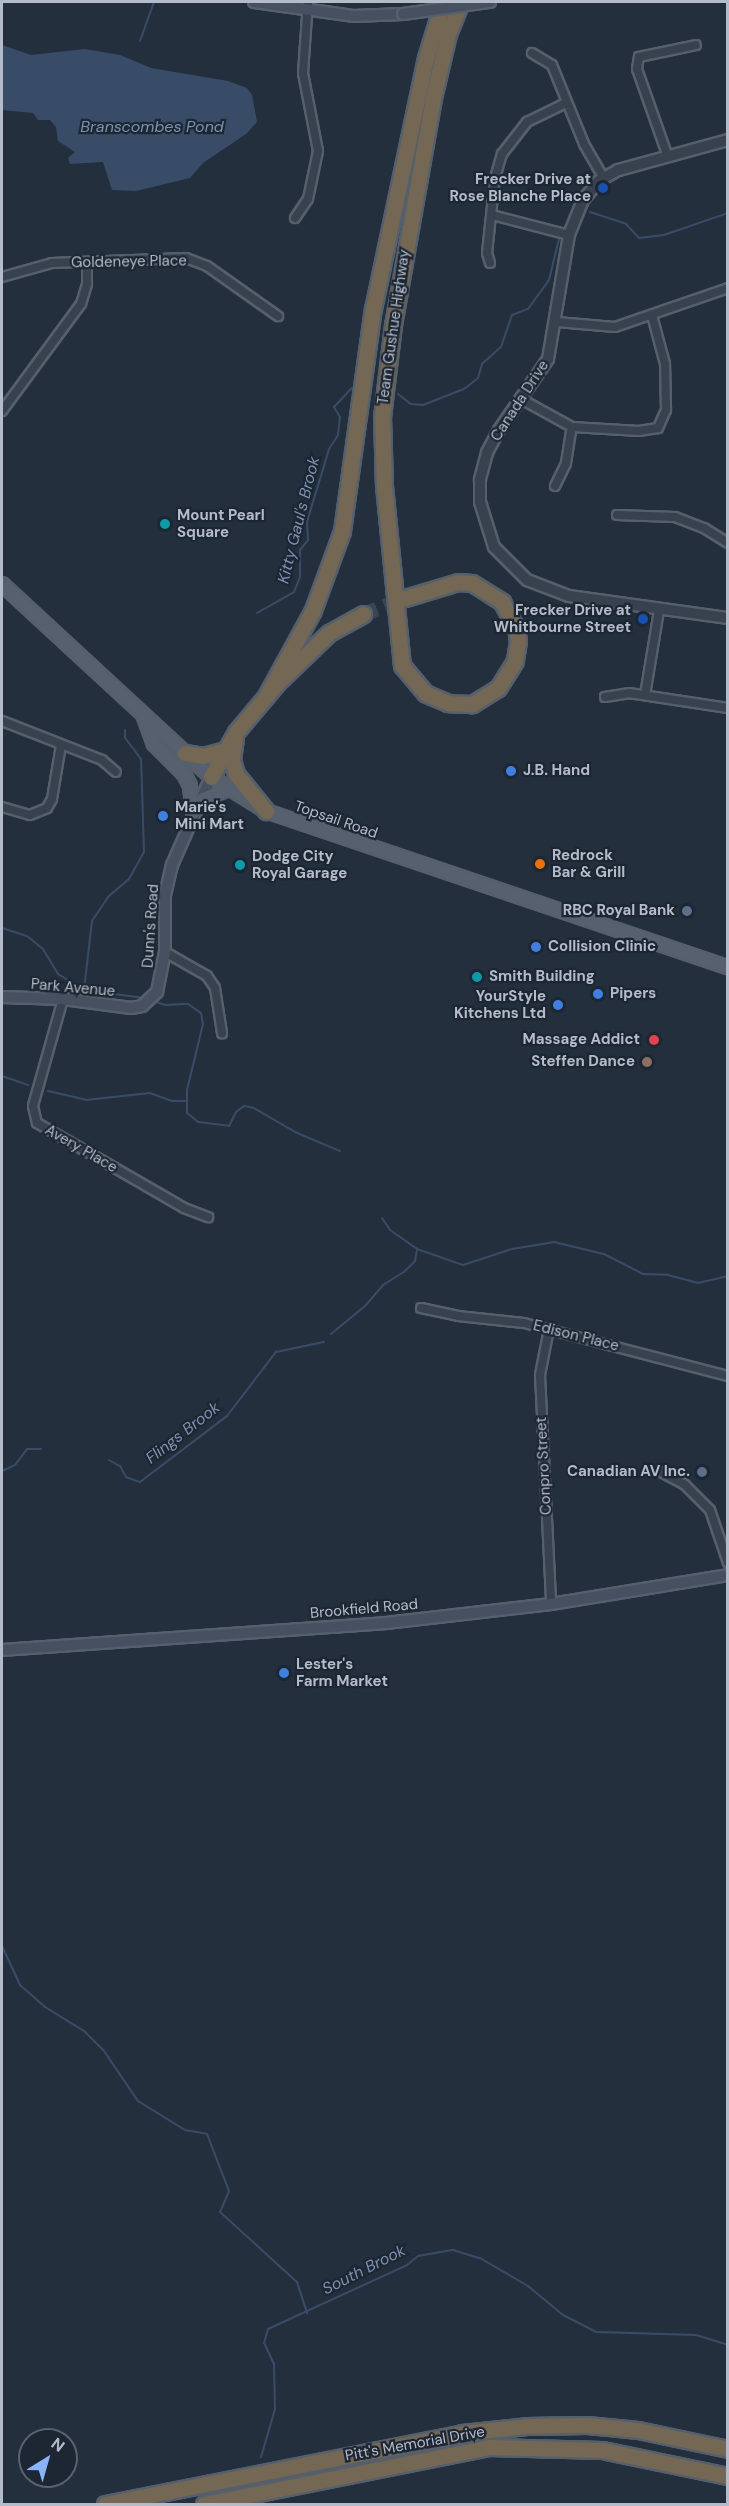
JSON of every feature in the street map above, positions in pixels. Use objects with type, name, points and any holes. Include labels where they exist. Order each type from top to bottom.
[{"type":"highway","name":"Team Gushue Highway","points":[[266,696],[313,610],[335,556],[363,398],[373,309],[426,58],[443,2]]},
{"type":"highway","name":"Team Gushue Highway","points":[[405,598],[434,587],[472,583],[502,602],[518,641],[515,661],[498,688],[472,704],[448,704],[425,693],[399,659],[384,487],[382,417],[393,325],[433,98],[448,34],[461,2]]},
{"type":"highway","points":[[211,777],[236,732],[266,696],[329,633],[363,614]]},
{"type":"highway","points":[[236,732],[232,760],[236,774],[266,810]]},
{"type":"highway","points":[[185,753],[203,756],[225,750]]},
{"type":"highway","name":"Pitt's Memorial Drive","points":[[105,2505],[462,2433],[527,2426],[587,2425],[638,2430],[728,2449]]},
{"type":"highway","name":"Pitt's Memorial Drive","points":[[204,2505],[489,2447],[602,2450],[728,2476]]},
{"type":"main road","points":[[254,2],[306,4],[353,16],[403,14],[495,2]]},
{"type":"main road","name":"Topsail Road","points":[[2,584],[227,790],[266,810],[728,967]]},
{"type":"main road","points":[[142,714],[154,744],[184,774],[190,786],[193,813]]},
{"type":"main road","name":"Dunn's Road","points":[[142,1006],[157,992],[165,952],[165,895],[193,813],[211,777]]},
{"type":"main road","points":[[193,813],[203,799],[227,790]]},
{"type":"main road","name":"Park Avenue","points":[[2,997],[63,999],[131,1008],[142,1006]]},
{"type":"main road","name":"Brookfield Road","points":[[2,1650],[386,1623],[551,1604],[728,1575]]},
{"type":"street","points":[[295,218],[308,199],[318,151],[303,73],[306,4]]},
{"type":"street","points":[[668,157],[637,69],[639,57],[696,45]]},
{"type":"street","points":[[532,53],[552,66],[566,103],[604,178]]},
{"type":"street","points":[[490,263],[488,253],[495,178],[509,142],[527,122],[566,103]]},
{"type":"street","name":"Canada Drive","points":[[728,140],[618,170],[604,178],[583,200],[569,235],[557,322],[548,358],[487,453],[480,480],[482,511],[495,547],[527,580],[545,589],[658,610],[728,618]]},
{"type":"street","points":[[492,215],[569,235]]},
{"type":"street","name":"Goldeneye Place","points":[[2,277],[52,263],[191,259],[278,316]]},
{"type":"street","points":[[2,411],[81,304],[87,284],[87,262]]},
{"type":"street","points":[[557,322],[615,327],[728,288]]},
{"type":"street","points":[[521,399],[572,427],[653,430],[662,424],[666,410],[663,343],[652,315]]},
{"type":"street","points":[[555,486],[566,463],[572,427]]},
{"type":"street","points":[[617,515],[675,517],[704,528],[728,543]]},
{"type":"street","points":[[645,695],[658,610]]},
{"type":"street","points":[[606,697],[624,693],[728,708]]},
{"type":"street","points":[[2,722],[102,760],[116,772]]},
{"type":"street","points":[[2,807],[30,815],[47,808],[52,799],[61,745]]},
{"type":"street","points":[[165,952],[211,982],[222,1033]]},
{"type":"street","name":"Avery Place","points":[[63,999],[33,1106],[37,1123],[174,1202],[208,1217]]},
{"type":"street","name":"Edison Place","points":[[421,1308],[549,1329],[728,1376]]},
{"type":"street","name":"Conpro Street","points":[[549,1329],[540,1375],[551,1604]]},
{"type":"street","points":[[661,1472],[686,1485],[710,1510],[728,1563]]},
{"type":"water","name":"Branscombes Pond","points":[[2,45],[31,55],[85,49],[120,55],[151,68],[228,81],[247,88],[252,95],[257,122],[246,134],[203,163],[190,178],[136,191],[112,190],[103,162],[70,164],[68,158],[75,152],[58,141],[56,127],[50,120],[38,120],[33,113],[2,110]]},
{"type":"waterway","points":[[140,41],[154,2]]},
{"type":"waterway","name":"Kitty Gaul's Brook","points":[[590,212],[626,224],[639,238],[664,235],[728,213]]},
{"type":"waterway","name":"Kitty Gaul's Brook","points":[[398,394],[411,404],[423,405],[464,389],[478,378],[482,364],[501,347],[512,315],[528,309],[549,280],[559,239]]},
{"type":"waterway","name":"Kitty Gaul's Brook","points":[[257,613],[294,592],[300,577],[300,550],[308,540],[307,522],[329,449],[338,435],[340,417],[334,407],[352,388]]},
{"type":"waterway","name":"Kitty Gaul's Brook","points":[[84,990],[92,921],[108,897],[129,879],[144,852],[141,759],[125,738],[125,730]]},
{"type":"waterway","points":[[2,928],[27,936],[43,949],[58,974],[84,990],[144,998]]},
{"type":"waterway","points":[[152,1001],[166,1005],[188,1004],[201,1013],[203,1024],[187,1090],[187,1113],[198,1122],[229,1126],[236,1112],[244,1106],[254,1108],[295,1132],[340,1151]]},
{"type":"waterway","points":[[2,1076],[28,1085]]},
{"type":"waterway","points":[[48,1091],[86,1100],[150,1093],[172,1101],[186,1101]]},
{"type":"waterway","points":[[382,1218],[390,1230],[417,1249],[463,1265],[512,1249],[554,1242],[604,1254],[643,1274],[668,1275],[698,1283],[728,1276]]},
{"type":"waterway","name":"Flings Brook","points":[[331,1334],[365,1306],[383,1285],[404,1272],[415,1261],[417,1250]]},
{"type":"waterway","name":"Flings Brook","points":[[109,1460],[120,1466],[126,1477],[140,1482],[227,1416],[276,1352],[324,1342]]},
{"type":"waterway","name":"Flings Brook","points":[[2,1471],[15,1465],[27,1449],[41,1449]]},
{"type":"waterway","points":[[2,1946],[20,1985],[45,2007],[84,2031],[104,2051],[138,2101],[185,2130],[207,2134],[229,2191],[220,2212],[297,2282],[307,2313]]},
{"type":"waterway","name":"South Brook","points":[[261,2457],[275,2409],[274,2364],[264,2343],[268,2329],[407,2265],[418,2256],[453,2250],[480,2258],[528,2286],[563,2315],[597,2332],[696,2335],[728,2345]]},
{"type":"tunnel","points":[[363,614],[405,598]]},
{"type":"place","name":"Frecker Drive at Rose Blanche Place","points":[[603,188]]},
{"type":"place","name":"Mount Pearl Square","points":[[165,524]]},
{"type":"place","name":"Frecker Drive at Whitbourne Street","points":[[643,619]]},
{"type":"place","name":"J.B. Hand","points":[[511,771]]},
{"type":"place","name":"Marie's Mini Mart","points":[[163,816]]},
{"type":"place","name":"Redrock Bar & Grill","points":[[540,864]]},
{"type":"place","name":"Dodge City Royal Garage","points":[[240,865]]},
{"type":"place","name":"RBC Royal Bank","points":[[687,911]]},
{"type":"place","name":"Collision Clinic","points":[[536,947]]},
{"type":"place","name":"Smith Building","points":[[477,977]]},
{"type":"place","name":"Pipers","points":[[598,994]]},
{"type":"place","name":"YourStyle Kitchens Ltd","points":[[558,1005]]},
{"type":"place","name":"Massage Addict","points":[[654,1040]]},
{"type":"place","name":"Steffen Dance","points":[[647,1062]]},
{"type":"place","name":"Canadian AV Inc.","points":[[702,1472]]},
{"type":"place","name":"Lester's Farm Market","points":[[284,1673]]}]
